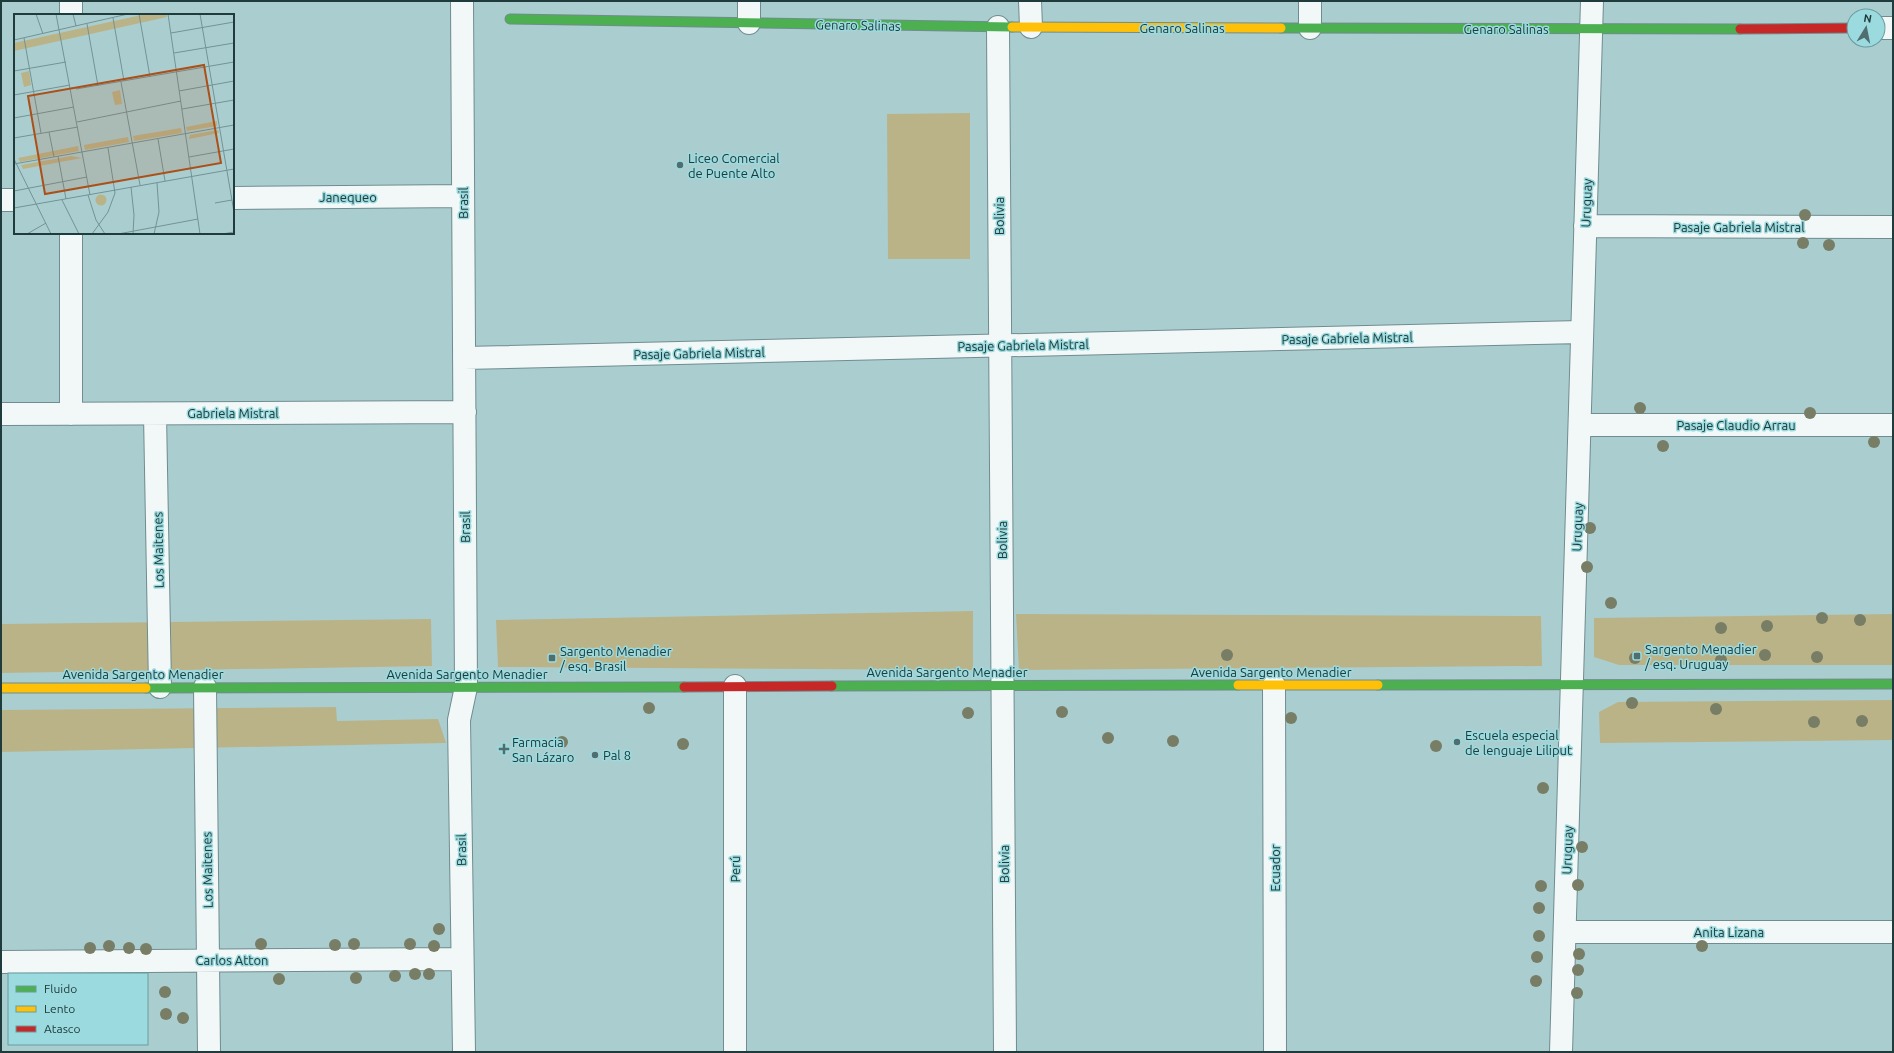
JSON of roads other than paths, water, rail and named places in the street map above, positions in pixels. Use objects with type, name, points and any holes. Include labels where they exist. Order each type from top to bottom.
[{"type":"main road","name":"Genaro Salinas","points":[[510,19],[998,27],[1591,30],[1846,28]]},
{"type":"main road","name":"Avenida Sargento Menadier","points":[[1,688],[1893,684]]},
{"type":"street","points":[[71,1],[71,14]]},
{"type":"street","name":"Brasil","points":[[462,1],[466,687],[459,720],[464,1052]]},
{"type":"street","points":[[749,1],[749,23]]},
{"type":"street","points":[[1030,1],[1031,27]]},
{"type":"street","points":[[1310,1],[1310,28]]},
{"type":"street","name":"Uruguay","points":[[1561,1052],[1592,1]]},
{"type":"street","name":"Bolivia","points":[[998,27],[1005,1052]]},
{"type":"street","name":"Janequeo","points":[[234,198],[463,196]]},
{"type":"street","points":[[1,200],[14,200]]},
{"type":"street","name":"Pasaje Gabriela Mistral","points":[[1585,226],[1893,227]]},
{"type":"street","points":[[71,234],[71,414]]},
{"type":"street","name":"Pasaje Gabriela Mistral","points":[[464,358],[1582,332]]},
{"type":"street","name":"Gabriela Mistral","points":[[1,414],[465,412]]},
{"type":"street","name":"Los Maitenes","points":[[155,414],[160,687]]},
{"type":"street","name":"Pasaje Claudio Arrau","points":[[1580,425],[1893,425]]},
{"type":"street","name":"Ecuador","points":[[1274,685],[1275,1052]]},
{"type":"street","name":"Perú","points":[[735,1052],[736,686]]},
{"type":"street","name":"Los Maitenes","points":[[205,687],[209,1052]]},
{"type":"street","name":"Anita Lizana","points":[[1565,932],[1893,932]]},
{"type":"street","name":"Carlos Atton","points":[[1,962],[462,959]]},
{"type":"place","name":"Liceo Comercial de Puente Alto","points":[[680,165]]},
{"type":"place","name":"Sargento Menadier / esq. Uruguay","points":[[1637,656]]},
{"type":"place","name":"Sargento Menadier / esq. Brasil","points":[[552,658]]},
{"type":"place","name":"Escuela especial de lenguaje Liliput","points":[[1457,742]]},
{"type":"place","name":"Farmacia San Lázaro","points":[[504,749]]},
{"type":"place","name":"Pal 8","points":[[595,755]]}]
